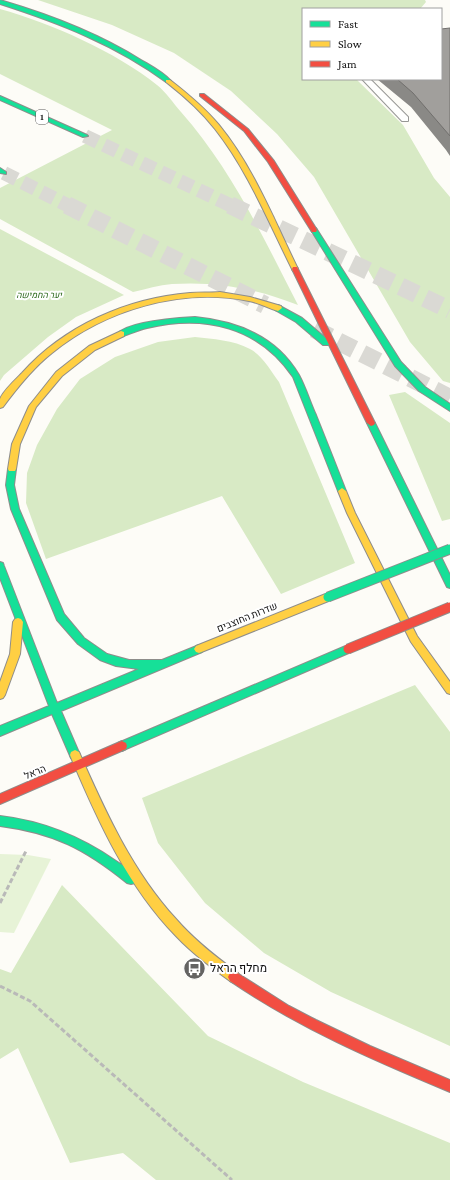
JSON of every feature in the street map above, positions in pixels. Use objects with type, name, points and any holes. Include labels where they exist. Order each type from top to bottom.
[{"type":"main road","points":[[0,2],[40,15],[90,35],[155,65],[192,88],[246,130],[271,161],[398,364],[418,388],[438,403],[450,408]]},
{"type":"main road","points":[[90,35],[117,48],[151,69],[182,92],[210,119],[234,150],[253,184],[450,584]]},
{"type":"main road","name":"1","points":[[0,98],[85,136]]},
{"type":"main road","points":[[0,405],[10,389],[32,364],[60,342],[93,323],[130,308],[172,297],[213,294],[250,299],[268,304],[295,317],[315,332],[328,344],[340,361]]},
{"type":"main road","points":[[161,664],[137,667],[105,659],[86,647],[68,629],[60,617],[13,506],[10,485],[11,463],[16,442],[24,421],[35,402],[63,370],[88,351],[113,337],[139,327],[189,319],[212,320],[233,325],[252,333],[269,344],[284,358],[296,376],[351,513],[414,639],[450,690]]},
{"type":"main road","name":"שדרות החוצבים","points":[[54,708],[450,549]]},
{"type":"main road","points":[[0,566],[54,708],[78,765],[123,855],[154,902]]},
{"type":"main road","points":[[78,765],[348,649],[450,607]]},
{"type":"main road","points":[[0,695],[15,654],[18,635],[18,615]]},
{"type":"main road","points":[[0,731],[54,708]]},
{"type":"main road","name":"הראל","points":[[0,799],[78,765]]},
{"type":"main road","points":[[0,821],[38,825],[65,835],[97,852],[121,870],[154,902],[174,926],[198,948],[249,988],[307,1022],[450,1086]]},
{"type":"lane","points":[[367,80],[405,119]]},
{"type":"path","points":[[0,903],[38,825]]},
{"type":"path","points":[[0,986],[30,1001],[232,1180]]},
{"type":"green space","points":[[38,0],[425,0],[426,2],[421,8],[302,8],[302,80],[357,80],[403,125],[434,178],[450,197],[450,383],[443,381],[410,342],[314,177],[277,134],[231,91],[174,53],[112,25]]},
{"type":"green space","points":[[0,9],[61,30],[103,50],[141,73],[157,85],[199,134],[216,157],[246,205],[298,305],[283,299],[236,287],[221,285],[189,283],[152,287],[133,292],[0,219],[0,188],[112,130],[0,74]]},
{"type":"green space","name":"יער החמישה","points":[[0,229],[124,295],[76,317],[48,337],[4,375],[0,381]]},
{"type":"green space","points":[[195,337],[223,340],[250,349],[262,359],[279,382],[355,563],[281,594],[222,496],[46,559],[26,503],[27,473],[37,445],[57,409],[80,379],[115,357],[158,342]]},
{"type":"green space","points":[[405,392],[450,423],[450,519],[442,521],[389,395]]},
{"type":"green space","points":[[415,685],[450,732],[450,1046],[331,992],[264,953],[205,903],[158,843],[142,798]]},
{"type":"green space","points":[[0,854],[28,855],[51,859],[14,933],[0,932]]},
{"type":"green space","points":[[62,885],[208,1036],[303,1082],[450,1143],[450,1180],[156,1180],[123,1153],[70,1163],[18,1048],[0,1059],[0,969],[11,973]]},
{"type":"building","points":[[450,28],[450,136],[413,93],[398,80],[442,80],[442,29]]},
{"type":"tunnel","points":[[85,136],[232,206]]},
{"type":"tunnel","points":[[4,173],[69,206]]},
{"type":"tunnel","points":[[67,205],[265,305]]},
{"type":"tunnel","points":[[230,205],[450,310]]},
{"type":"tunnel","points":[[314,329],[450,398]]},
{"type":"traffic: fast","points":[[0,2],[88,34],[130,55],[168,81]]},
{"type":"traffic: fast","points":[[0,98],[85,136]]},
{"type":"traffic: fast","points":[[0,170],[4,173]]},
{"type":"traffic: fast","points":[[314,230],[398,364],[422,389],[450,408]]},
{"type":"traffic: fast","points":[[278,308],[299,320],[326,343]]},
{"type":"traffic: fast","points":[[121,334],[139,327],[157,323],[195,320],[210,321],[239,328],[266,342],[287,363],[296,376],[342,491]]},
{"type":"traffic: fast","points":[[371,423],[450,584]]},
{"type":"traffic: fast","points":[[12,469],[10,485],[15,509],[60,617],[81,641],[103,657],[116,662],[129,664],[161,664]]},
{"type":"traffic: fast","points":[[328,597],[450,549]]},
{"type":"traffic: fast","points":[[0,566],[44,683],[75,755]]},
{"type":"traffic: fast","points":[[0,731],[199,649]]},
{"type":"traffic: fast","points":[[122,746],[348,649]]},
{"type":"traffic: fast","points":[[0,821],[37,827],[70,839],[101,856],[131,879]]},
{"type":"traffic: slow","points":[[168,81],[188,97],[206,115],[229,143],[260,196],[295,269]]},
{"type":"traffic: slow","points":[[0,405],[23,376],[49,351],[73,334],[99,320],[128,308],[159,300],[190,295],[220,295],[250,299],[278,308]]},
{"type":"traffic: slow","points":[[12,469],[16,444],[33,406],[59,374],[92,348],[121,334]]},
{"type":"traffic: slow","points":[[342,491],[351,513],[414,639],[450,690]]},
{"type":"traffic: slow","points":[[199,649],[328,597]]},
{"type":"traffic: slow","points":[[0,695],[15,654],[18,622]]},
{"type":"traffic: slow","points":[[75,755],[114,838],[125,858],[150,896],[188,940],[234,977]]},
{"type":"traffic: jam","points":[[202,95],[246,130],[271,161],[314,230]]},
{"type":"traffic: jam","points":[[295,269],[371,423]]},
{"type":"traffic: jam","points":[[348,649],[450,607]]},
{"type":"traffic: jam","points":[[0,799],[122,746]]},
{"type":"traffic: jam","points":[[234,977],[285,1010],[339,1038],[366,1051],[450,1086]]},
{"type":"place","name":"מחלף הראל","points":[[194,968]]}]
